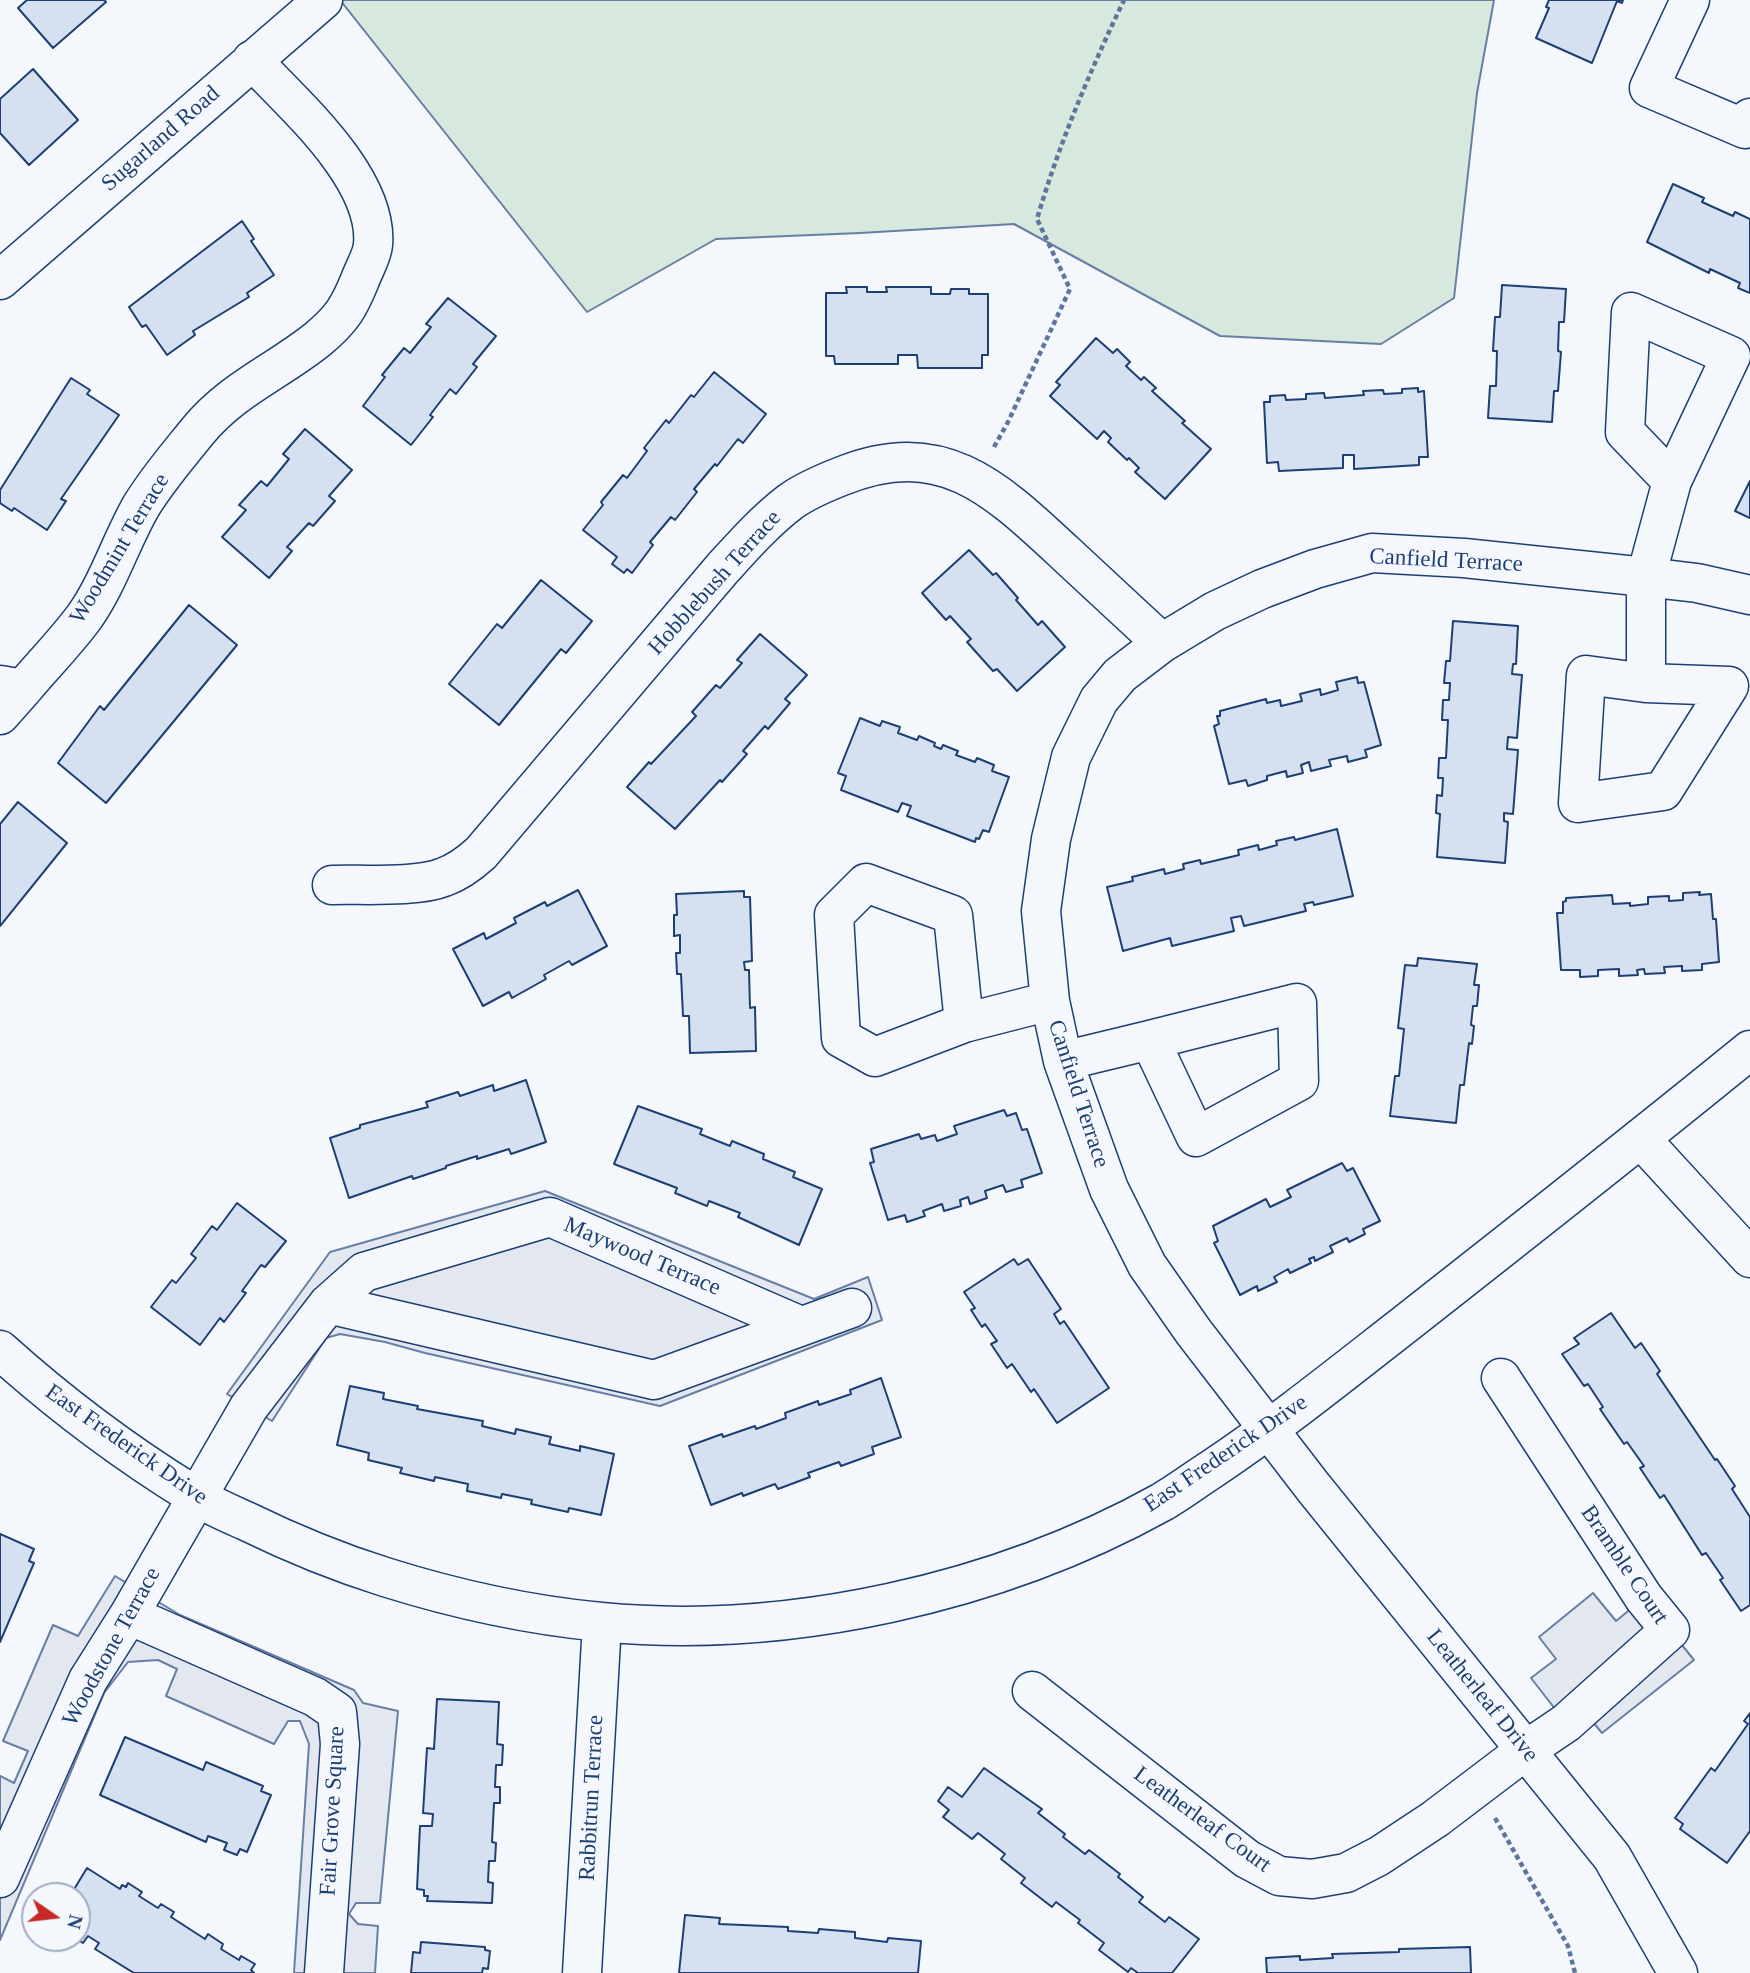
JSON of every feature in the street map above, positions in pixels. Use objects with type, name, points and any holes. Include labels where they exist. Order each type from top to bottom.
[{"type":"street","name":"Sugarland Road","points":[[0,280],[323,0]]},
{"type":"street","points":[[1690,0],[1649,88],[1745,129],[1750,118]]},
{"type":"street","name":"Woodmint Terrace","points":[[8,696],[84,617],[105,583],[118,550],[141,506],[201,427],[243,388],[318,339],[347,311],[374,246],[370,212],[354,175],[318,130],[252,60]]},
{"type":"street","name":"Hobblebush Terrace","points":[[332,885],[399,884],[442,878],[464,867],[481,853],[755,533],[791,501],[833,479],[888,462],[909,461],[953,470],[999,495],[1163,643]]},
{"type":"street","points":[[1646,683],[1646,577],[1672,481]]},
{"type":"street","name":"Canfield Terrace","points":[[1270,1430],[1193,1331],[1147,1265],[1109,1189],[1063,1061],[1049,1001],[1041,911],[1051,839],[1071,757],[1099,700],[1120,675],[1163,643],[1214,611],[1315,569],[1372,553],[1464,558],[1646,577],[1697,583],[1750,595]]},
{"type":"street","points":[[964,1023],[953,915],[866,883],[834,915],[841,1038],[875,1057],[964,1023],[1049,1001]]},
{"type":"street","points":[[1063,1061],[1150,1040]]},
{"type":"street","name":"East Frederick Drive","points":[[0,1350],[78,1417],[195,1497],[294,1545],[422,1589],[495,1607],[602,1623],[685,1625],[767,1622],[849,1611],[919,1597],[990,1576],[1072,1545],[1163,1501],[1270,1430],[1641,1139],[1750,1050]]},
{"type":"street","points":[[1641,1139],[1750,1258]]},
{"type":"street","name":"Maywood Terrace","points":[[195,1497],[249,1407],[328,1304],[364,1272],[550,1217],[801,1326]]},
{"type":"street","points":[[328,1304],[654,1380],[852,1308]]},
{"type":"street","name":"Bramble Court","points":[[1501,1378],[1644,1598],[1670,1630],[1583,1709],[1526,1750]]},
{"type":"street","name":"Leatherleaf Drive","points":[[1270,1430],[1612,1857],[1678,1973]]},
{"type":"street","name":"Woodstone Terrace","points":[[0,1878],[88,1680],[129,1615],[195,1497]]},
{"type":"street","name":"Fair Grove Square","points":[[129,1615],[315,1697],[337,1712],[340,1744],[324,1973]]},
{"type":"street","name":"Rabbitrun Terrace","points":[[582,1973],[602,1623]]},
{"type":"street","name":"Leatherleaf Court","points":[[1032,1691],[1247,1859],[1279,1876],[1312,1879],[1346,1873],[1379,1856],[1435,1819],[1526,1750]]},
{"type":"path","points":[[975,480],[1008,422],[1070,289],[1037,219],[1050,174],[1100,51],[1124,0]]},
{"type":"path","points":[[1476,1788],[1523,1864],[1568,1946],[1575,1973]]},
{"type":"shaded area","points":[[340,0],[1494,0],[1477,93],[1454,298],[1381,344],[1220,336],[1014,224],[716,239],[587,312]]},
{"type":"shaded area","points":[[545,1191],[814,1299],[868,1277],[882,1320],[660,1406],[340,1334],[326,1338],[272,1421],[227,1394],[330,1252]]},
{"type":"shaded area","points":[[115,1576],[180,1615],[354,1690],[363,1703],[398,1711],[380,1903],[356,1903],[349,1914],[358,1924],[378,1926],[375,1973],[294,1973],[309,1744],[300,1721],[288,1721],[274,1744],[166,1696],[177,1669],[158,1660],[128,1662],[104,1693],[24,1882],[21,1882],[21,1890],[0,1940],[0,1776],[14,1783],[28,1751],[3,1741],[53,1625],[78,1636]]},
{"type":"shaded area","points":[[1593,1593],[1616,1621],[1644,1598],[1694,1660],[1602,1733],[1583,1710],[1566,1723],[1531,1678],[1556,1659],[1539,1637]]},
{"type":"building","points":[[27,0],[106,2],[53,48],[18,8]]},
{"type":"building","points":[[1549,0],[1623,0],[1622,3],[1617,1],[1592,63],[1536,38],[1549,8],[1546,7]]},
{"type":"building","points":[[33,69],[78,120],[29,165],[0,133],[0,99]]},
{"type":"building","points":[[1673,184],[1704,198],[1702,202],[1733,216],[1735,212],[1750,219],[1750,293],[1738,288],[1740,283],[1710,269],[1709,273],[1647,242]]},
{"type":"building","points":[[242,221],[254,239],[251,241],[274,275],[247,293],[249,297],[193,331],[195,335],[167,355],[146,325],[142,327],[129,307]]},
{"type":"building","points":[[1502,285],[1566,289],[1564,322],[1559,322],[1558,351],[1561,352],[1552,422],[1488,418],[1490,386],[1496,386],[1497,351],[1493,351],[1495,317],[1500,317]]},
{"type":"building","points":[[846,287],[867,287],[867,292],[887,292],[886,287],[931,287],[931,294],[950,294],[951,289],[969,289],[969,294],[988,294],[988,355],[982,355],[982,368],[918,368],[917,355],[898,355],[898,364],[835,364],[834,356],[826,356],[826,293],[847,293]]},
{"type":"building","points":[[448,298],[496,336],[473,364],[477,367],[456,394],[450,389],[411,445],[363,406],[385,377],[382,375],[404,348],[410,353],[431,327],[426,324]]},
{"type":"building","points":[[1096,338],[1113,353],[1117,349],[1130,362],[1126,366],[1141,380],[1144,377],[1156,388],[1152,391],[1211,449],[1165,499],[1135,472],[1139,468],[1129,458],[1127,460],[1108,442],[1111,438],[1104,431],[1097,439],[1050,396],[1060,385],[1056,382]]},
{"type":"building","points":[[714,372],[766,414],[743,443],[738,439],[717,466],[715,464],[694,489],[697,492],[675,520],[671,517],[650,542],[653,545],[632,573],[627,569],[624,573],[612,564],[617,557],[583,530],[623,475],[627,478],[647,451],[644,448],[666,420],[669,423]]},
{"type":"building","points":[[71,378],[90,390],[87,394],[119,415],[61,499],[66,501],[47,530],[14,508],[12,511],[0,503],[0,490]]},
{"type":"building","points":[[1418,388],[1418,392],[1424,391],[1428,457],[1419,457],[1419,465],[1354,469],[1354,455],[1343,455],[1343,468],[1279,471],[1278,462],[1267,463],[1264,402],[1270,402],[1270,396],[1285,395],[1286,400],[1306,399],[1306,394],[1324,393],[1325,398],[1364,395],[1363,391],[1402,393],[1402,389]]},
{"type":"building","points":[[305,429],[352,470],[329,496],[335,501],[313,526],[309,523],[287,547],[292,551],[269,578],[222,537],[246,510],[239,505],[261,481],[267,486],[289,459],[283,454]]},
{"type":"building","points":[[1750,481],[1750,518],[1735,511]]},
{"type":"building","points":[[969,550],[993,575],[996,573],[1038,625],[1042,621],[1065,647],[1017,691],[997,669],[993,671],[967,642],[971,639],[950,616],[946,620],[922,593]]},
{"type":"building","points":[[541,580],[592,621],[566,653],[561,649],[499,725],[449,684],[497,624],[502,628]]},
{"type":"building","points":[[189,605],[237,645],[106,803],[58,763],[100,706],[104,710]]},
{"type":"building","points":[[1453,621],[1518,626],[1516,664],[1513,664],[1512,674],[1522,675],[1517,738],[1508,737],[1507,749],[1518,750],[1513,814],[1504,813],[1504,821],[1508,822],[1505,863],[1437,857],[1440,814],[1436,813],[1437,795],[1442,796],[1443,778],[1438,778],[1439,758],[1446,758],[1448,720],[1442,720],[1443,700],[1449,700],[1450,683],[1444,683],[1446,661],[1450,661]]},
{"type":"building","points":[[760,634],[807,675],[785,699],[790,703],[768,729],[765,726],[743,751],[747,754],[675,829],[627,787],[696,716],[692,712],[716,685],[720,688],[742,663],[737,660]]},
{"type":"building","points":[[1357,677],[1358,683],[1364,682],[1381,745],[1365,750],[1367,757],[1348,762],[1347,756],[1329,760],[1331,766],[1311,771],[1309,762],[1301,765],[1303,773],[1287,777],[1286,771],[1267,776],[1267,780],[1248,786],[1246,780],[1229,784],[1214,726],[1219,724],[1217,716],[1220,716],[1220,711],[1266,699],[1267,703],[1280,700],[1281,706],[1302,701],[1300,694],[1320,689],[1321,695],[1338,690],[1336,682]]},
{"type":"building","points":[[860,718],[880,726],[882,721],[900,727],[898,733],[917,740],[919,736],[935,743],[934,746],[941,749],[943,745],[958,751],[956,755],[975,762],[977,758],[994,765],[992,771],[1009,777],[989,832],[983,830],[975,842],[907,816],[911,806],[902,803],[898,812],[841,790],[846,776],[838,773]]},
{"type":"building","points":[[18,802],[67,843],[0,926],[0,824]]},
{"type":"building","points":[[1337,829],[1353,896],[1314,905],[1313,902],[1304,904],[1306,911],[1244,926],[1241,916],[1231,918],[1234,931],[1172,946],[1170,938],[1123,951],[1107,887],[1133,881],[1132,877],[1164,869],[1165,874],[1184,869],[1183,864],[1200,860],[1201,864],[1239,855],[1238,850],[1258,845],[1259,850],[1277,845],[1276,841],[1294,837],[1295,840]]},
{"type":"building","points":[[578,890],[607,946],[572,965],[569,961],[544,975],[546,979],[512,998],[509,992],[483,1006],[453,949],[484,933],[486,939],[516,923],[514,918],[545,902],[547,906]]},
{"type":"building","points":[[744,891],[744,897],[750,897],[752,961],[744,962],[745,970],[749,970],[750,1008],[755,1007],[756,1051],[690,1053],[689,1016],[683,1016],[681,974],[677,974],[676,953],[680,953],[680,935],[674,936],[676,894]]},
{"type":"building","points":[[1700,892],[1699,895],[1711,894],[1719,962],[1702,964],[1702,970],[1682,971],[1682,966],[1664,967],[1665,973],[1645,974],[1644,969],[1637,970],[1638,975],[1619,976],[1619,969],[1598,970],[1598,976],[1580,977],[1580,970],[1561,970],[1557,913],[1563,913],[1563,902],[1566,898],[1612,895],[1613,904],[1630,903],[1630,906],[1648,904],[1648,897],[1669,896],[1669,901],[1683,900],[1683,893]]},
{"type":"building","points":[[1418,958],[1477,964],[1474,985],[1479,985],[1477,1006],[1473,1006],[1472,1044],[1469,1043],[1464,1085],[1460,1085],[1456,1123],[1390,1116],[1395,1076],[1399,1076],[1404,1029],[1398,1028],[1405,965],[1417,966]]},
{"type":"building","points":[[526,1080],[546,1142],[511,1154],[509,1149],[477,1159],[477,1156],[349,1198],[330,1138],[360,1128],[360,1125],[428,1107],[426,1102],[458,1092],[460,1096],[493,1085],[494,1091]]},
{"type":"building","points":[[638,1106],[702,1129],[700,1134],[730,1146],[732,1141],[764,1154],[763,1159],[795,1172],[793,1177],[822,1189],[799,1245],[738,1217],[740,1213],[709,1201],[707,1206],[675,1193],[677,1188],[614,1164]]},
{"type":"building","points":[[1004,1110],[1007,1116],[1016,1113],[1022,1130],[1027,1129],[1042,1173],[1021,1180],[1023,1187],[1006,1192],[1003,1185],[985,1191],[987,1198],[970,1204],[968,1197],[960,1200],[961,1206],[944,1211],[942,1204],[923,1211],[925,1216],[907,1222],[905,1215],[888,1220],[870,1163],[874,1162],[871,1149],[919,1134],[921,1139],[935,1135],[937,1141],[957,1134],[954,1126]]},
{"type":"building","points":[[1342,1163],[1347,1171],[1353,1168],[1380,1221],[1363,1229],[1365,1234],[1349,1242],[1347,1238],[1330,1246],[1333,1252],[1315,1261],[1314,1257],[1309,1259],[1311,1263],[1290,1273],[1288,1269],[1274,1277],[1277,1282],[1258,1291],[1257,1286],[1240,1295],[1214,1243],[1218,1241],[1213,1226],[1266,1199],[1270,1207],[1291,1197],[1287,1190]]},
{"type":"building","points":[[237,1203],[286,1241],[265,1267],[261,1265],[242,1291],[246,1293],[224,1322],[220,1318],[200,1345],[151,1307],[172,1280],[176,1283],[196,1258],[191,1254],[212,1226],[217,1230]]},
{"type":"building","points":[[1014,1259],[1018,1265],[1028,1259],[1061,1309],[1054,1314],[1060,1324],[1064,1321],[1109,1388],[1057,1423],[1034,1389],[1031,1392],[1012,1364],[1007,1368],[991,1344],[997,1341],[985,1324],[982,1327],[971,1310],[975,1308],[964,1292]]},
{"type":"building","points":[[1611,1313],[1635,1348],[1641,1343],[1660,1371],[1657,1374],[1735,1486],[1732,1489],[1750,1517],[1750,1605],[1741,1611],[1706,1553],[1702,1555],[1664,1495],[1660,1498],[1640,1468],[1644,1466],[1627,1442],[1624,1444],[1600,1409],[1603,1407],[1588,1384],[1584,1386],[1562,1354],[1579,1344],[1574,1338]]},
{"type":"building","points":[[881,1378],[901,1437],[872,1447],[874,1454],[841,1466],[839,1462],[808,1473],[810,1477],[778,1489],[775,1484],[711,1505],[689,1446],[722,1434],[723,1437],[755,1426],[756,1429],[786,1418],[785,1413],[818,1401],[819,1405],[851,1394],[850,1390]]},
{"type":"building","points":[[350,1386],[384,1393],[383,1399],[418,1406],[417,1409],[483,1421],[482,1426],[515,1434],[516,1429],[551,1437],[549,1444],[580,1451],[580,1446],[614,1454],[601,1515],[569,1508],[568,1512],[531,1504],[532,1500],[502,1494],[501,1498],[467,1491],[468,1484],[435,1477],[434,1481],[400,1473],[402,1468],[368,1460],[369,1453],[337,1445]]},
{"type":"building","points":[[0,1534],[34,1549],[29,1561],[34,1563],[0,1642]]},
{"type":"building","points":[[437,1699],[499,1702],[497,1744],[503,1745],[502,1765],[496,1765],[495,1787],[500,1787],[500,1803],[494,1803],[492,1842],[496,1843],[495,1861],[489,1861],[488,1882],[493,1883],[492,1903],[427,1901],[428,1896],[424,1896],[424,1890],[417,1889],[420,1826],[432,1826],[433,1814],[423,1813],[427,1748],[434,1749]]},
{"type":"building","points":[[1750,1713],[1750,1831],[1727,1863],[1680,1829],[1683,1824],[1675,1818],[1711,1768],[1715,1771],[1748,1724],[1744,1721]]},
{"type":"building","points":[[125,1737],[203,1770],[206,1762],[263,1786],[261,1791],[271,1795],[247,1852],[240,1849],[237,1855],[224,1850],[227,1843],[208,1836],[206,1842],[100,1795]]},
{"type":"building","points":[[984,1768],[1042,1809],[1038,1813],[1065,1834],[1063,1837],[1085,1854],[1089,1850],[1120,1874],[1118,1877],[1143,1897],[1139,1902],[1165,1922],[1169,1917],[1199,1939],[1172,1973],[1138,1973],[1131,1968],[1128,1972],[1099,1950],[1104,1943],[1078,1923],[1080,1920],[1056,1902],[1052,1907],[1021,1883],[1025,1878],[1001,1859],[1005,1854],[978,1833],[972,1839],[943,1817],[949,1810],[938,1801],[948,1787],[962,1797]]},
{"type":"building","points":[[87,1868],[120,1889],[128,1883],[142,1892],[139,1896],[158,1908],[161,1904],[174,1912],[171,1917],[205,1939],[208,1934],[223,1944],[221,1949],[239,1960],[241,1956],[255,1964],[251,1970],[254,1973],[134,1973],[95,1949],[99,1943],[91,1938],[91,1882],[78,1882]]},
{"type":"building","points":[[685,1915],[720,1918],[719,1924],[788,1927],[788,1931],[818,1933],[819,1929],[855,1932],[855,1938],[887,1942],[888,1938],[921,1941],[918,1973],[679,1973]]},
{"type":"building","points":[[421,1942],[485,1947],[485,1950],[490,1951],[488,1969],[483,1968],[482,1973],[411,1973],[413,1952],[420,1953]]},
{"type":"building","points":[[1470,1947],[1471,1973],[1267,1973],[1266,1958],[1300,1956],[1300,1960],[1333,1958],[1332,1954]]}]
